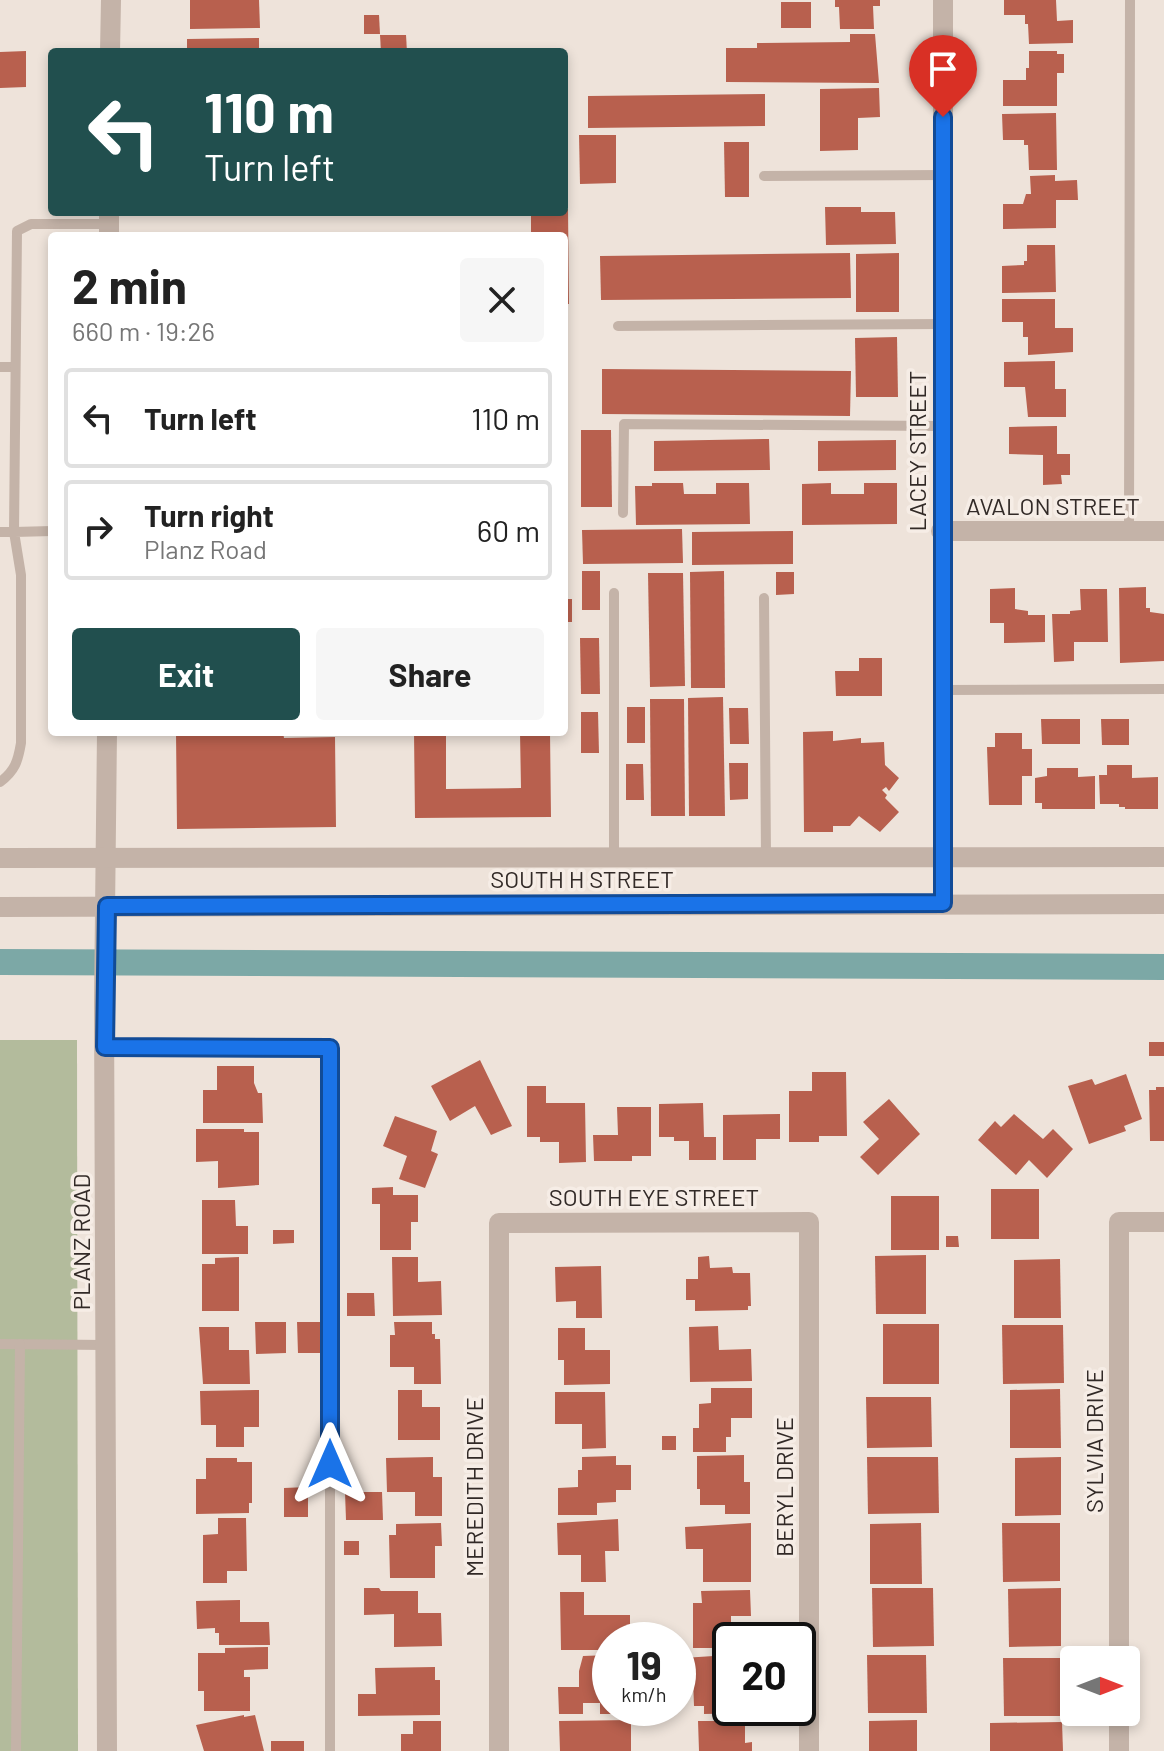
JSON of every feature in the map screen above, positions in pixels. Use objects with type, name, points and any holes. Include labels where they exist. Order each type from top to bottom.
[{"type":"street","points":[[110,48],[111,0]]},
{"type":"street","name":"LACEY STREET","points":[[943,0],[943,903]]},
{"type":"street","name":"AVALON STREET","points":[[941,531],[1164,531]]},
{"type":"street","name":"PLANZ ROAD","points":[[107,736],[104,1003],[107,1751]]},
{"type":"street","name":"SOUTH H STREET","points":[[0,858],[1164,857]]},
{"type":"street","name":"SOUTH H STREET","points":[[0,907],[1164,904]]},
{"type":"street","name":"SOUTH EYE STREET","points":[[499,1223],[809,1222]]},
{"type":"street","name":"BERYL DRIVE","points":[[809,1222],[809,1751]]},
{"type":"street","name":"SYLVIA DRIVE","points":[[1119,1646],[1119,1222],[1164,1222]]},
{"type":"street","name":"MEREDITH DRIVE","points":[[499,1223],[499,1751]]},
{"type":"street","points":[[1119,1726],[1119,1751]]},
{"type":"lane","points":[[1129,531],[1130,0]]},
{"type":"lane","points":[[764,176],[943,175]]},
{"type":"lane","points":[[0,782],[12,773],[21,743],[21,575],[14,532],[17,231],[31,224],[109,224]]},
{"type":"lane","points":[[618,326],[942,324]]},
{"type":"lane","points":[[0,367],[15,367]]},
{"type":"lane","points":[[623,513],[624,424],[942,426]]},
{"type":"lane","points":[[0,532],[48,531]]},
{"type":"lane","points":[[614,593],[614,856]]},
{"type":"lane","points":[[764,598],[766,856]]},
{"type":"lane","points":[[942,690],[1164,689]]},
{"type":"lane","points":[[105,1047],[330,1048],[330,1751]]},
{"type":"lane","points":[[0,1344],[106,1345]]},
{"type":"lane","points":[[16,1751],[20,1344]]},
{"type":"green space","points":[[0,1040],[77,1040],[78,1751],[0,1751]]},
{"type":"building","points":[[190,0],[259,0],[260,28],[190,29]]},
{"type":"building","points":[[835,0],[880,0],[880,6],[873,6],[874,29],[840,29],[839,7],[835,7]]},
{"type":"building","points":[[1004,0],[1056,0],[1057,21],[1073,20],[1073,43],[1029,44],[1025,15],[1004,15]]},
{"type":"building","points":[[781,2],[811,2],[811,28],[781,28]]},
{"type":"building","points":[[364,15],[379,15],[380,34],[364,34]]},
{"type":"building","points":[[850,34],[875,34],[879,83],[726,82],[726,48],[757,48],[757,43],[850,42]]},
{"type":"building","points":[[380,35],[406,35],[407,48],[381,48]]},
{"type":"building","points":[[259,38],[259,48],[187,48],[187,39]]},
{"type":"building","points":[[26,51],[26,87],[0,88],[0,52]]},
{"type":"building","points":[[1029,51],[1064,54],[1064,73],[1057,73],[1057,106],[1003,106],[1003,80],[1026,80]]},
{"type":"building","points":[[879,88],[880,117],[858,118],[858,150],[820,151],[820,89]]},
{"type":"building","points":[[765,94],[765,126],[588,128],[588,96]]},
{"type":"building","points":[[1056,113],[1057,170],[1029,170],[1028,145],[1024,145],[1024,140],[1003,140],[1002,114]]},
{"type":"building","points":[[579,135],[616,135],[616,183],[580,184]]},
{"type":"building","points":[[724,142],[749,142],[749,197],[725,197]]},
{"type":"building","points":[[1055,175],[1055,181],[1077,180],[1078,200],[1056,200],[1056,228],[1003,229],[1003,204],[1023,204],[1026,194],[1031,194],[1030,176]]},
{"type":"building","points":[[825,207],[861,207],[861,212],[895,212],[896,244],[826,245]]},
{"type":"building","points":[[568,209],[569,304],[568,232],[531,232],[531,216],[568,216]]},
{"type":"building","points":[[1027,245],[1055,245],[1056,292],[1002,293],[1002,266],[1024,265]]},
{"type":"building","points":[[850,253],[851,298],[601,300],[600,256]]},
{"type":"building","points":[[899,253],[899,312],[856,312],[856,254]]},
{"type":"building","points":[[1002,299],[1055,299],[1055,328],[1073,328],[1073,352],[1028,355],[1028,337],[1023,337],[1023,322],[1002,322]]},
{"type":"building","points":[[897,337],[898,397],[856,397],[855,338]]},
{"type":"building","points":[[1055,361],[1055,389],[1066,389],[1066,417],[1028,417],[1025,387],[1004,387],[1004,362]]},
{"type":"building","points":[[602,369],[851,371],[850,416],[602,414]]},
{"type":"building","points":[[1057,426],[1057,454],[1070,454],[1070,475],[1061,475],[1062,484],[1043,485],[1043,455],[1009,454],[1009,427]]},
{"type":"building","points":[[581,430],[611,430],[612,507],[581,507]]},
{"type":"building","points":[[769,439],[770,470],[654,471],[654,441]]},
{"type":"building","points":[[896,440],[896,470],[818,471],[818,441]]},
{"type":"building","points":[[652,483],[683,483],[684,494],[716,494],[716,483],[749,483],[750,524],[636,525],[635,486],[652,486]]},
{"type":"building","points":[[831,483],[831,494],[864,494],[864,483],[897,483],[897,524],[802,525],[802,484]]},
{"type":"building","points":[[682,529],[683,563],[583,564],[582,530]]},
{"type":"building","points":[[793,531],[793,564],[692,565],[692,532]]},
{"type":"building","points":[[582,571],[600,571],[600,610],[582,610]]},
{"type":"building","points":[[724,571],[725,688],[691,688],[690,572]]},
{"type":"building","points":[[776,572],[794,572],[794,594],[776,595]]},
{"type":"building","points":[[648,573],[683,573],[685,686],[650,687]]},
{"type":"building","points":[[1146,587],[1146,608],[1150,608],[1150,612],[1164,614],[1164,661],[1120,663],[1119,588]]},
{"type":"building","points":[[1015,588],[1015,609],[1028,611],[1028,615],[1045,615],[1045,642],[1004,643],[1004,623],[990,623],[990,589]]},
{"type":"building","points":[[1080,589],[1107,589],[1108,642],[1074,642],[1074,661],[1054,662],[1052,614],[1070,614],[1070,611],[1081,610]]},
{"type":"building","points":[[568,599],[572,599],[572,622],[568,622]]},
{"type":"building","points":[[580,638],[599,638],[600,694],[581,694]]},
{"type":"building","points":[[859,658],[882,658],[882,696],[836,696],[835,671],[859,671]]},
{"type":"building","points":[[723,697],[725,816],[689,816],[688,698]]},
{"type":"building","points":[[650,699],[684,699],[685,816],[651,816]]},
{"type":"building","points":[[627,707],[645,707],[645,743],[627,743]]},
{"type":"building","points":[[729,708],[748,708],[749,744],[730,744]]},
{"type":"building","points":[[581,712],[598,712],[599,753],[581,753]]},
{"type":"building","points":[[1041,719],[1080,719],[1080,744],[1042,744]]},
{"type":"building","points":[[1101,719],[1129,719],[1129,745],[1102,745]]},
{"type":"building","points":[[833,731],[833,741],[861,738],[861,743],[884,742],[885,765],[899,778],[889,791],[886,787],[882,790],[887,795],[885,798],[899,812],[880,832],[859,816],[850,826],[833,826],[833,832],[804,832],[803,732]]},
{"type":"building","points":[[995,733],[1022,733],[1022,749],[1032,749],[1032,776],[1022,776],[1022,805],[989,805],[987,747],[995,747]]},
{"type":"building","points":[[176,736],[335,737],[336,827],[177,829]]},
{"type":"building","points":[[414,736],[446,736],[446,789],[521,788],[520,736],[550,736],[551,817],[415,818]]},
{"type":"building","points":[[729,763],[748,763],[748,799],[730,800]]},
{"type":"building","points":[[626,764],[643,764],[644,800],[626,800]]},
{"type":"building","points":[[1107,765],[1132,765],[1132,778],[1158,777],[1158,809],[1125,809],[1119,804],[1100,804],[1099,775],[1107,775]]},
{"type":"building","points":[[1047,768],[1078,768],[1078,777],[1095,776],[1095,809],[1042,809],[1042,803],[1035,803],[1035,778],[1047,776]]},
{"type":"building","points":[[1149,1042],[1164,1042],[1164,1056],[1149,1056]]},
{"type":"building","points":[[480,1060],[512,1126],[491,1135],[475,1106],[450,1121],[431,1086]]},
{"type":"building","points":[[217,1066],[254,1066],[254,1083],[258,1093],[262,1093],[263,1123],[203,1123],[203,1090],[217,1090]]},
{"type":"building","points":[[812,1072],[846,1072],[847,1136],[819,1136],[819,1142],[789,1142],[789,1091],[812,1091]]},
{"type":"building","points":[[1126,1074],[1142,1119],[1124,1126],[1126,1131],[1089,1144],[1068,1086],[1092,1079],[1095,1085]]},
{"type":"building","points":[[527,1086],[546,1086],[546,1103],[585,1103],[586,1162],[559,1163],[559,1142],[540,1142],[540,1137],[527,1137]]},
{"type":"building","points":[[1156,1087],[1164,1087],[1164,1141],[1150,1141],[1149,1090],[1156,1090]]},
{"type":"building","points":[[889,1099],[920,1134],[878,1175],[860,1157],[879,1139],[863,1122]]},
{"type":"building","points":[[703,1103],[704,1137],[716,1137],[716,1160],[689,1160],[689,1141],[659,1137],[659,1104]]},
{"type":"building","points":[[617,1107],[651,1107],[651,1156],[632,1156],[632,1161],[594,1161],[593,1135],[618,1135]]},
{"type":"building","points":[[780,1114],[780,1139],[756,1139],[756,1160],[723,1160],[723,1115]]},
{"type":"building","points":[[1014,1114],[1043,1139],[1053,1129],[1073,1149],[1047,1178],[1029,1160],[1016,1175],[978,1140],[995,1121],[1001,1127]]},
{"type":"building","points":[[395,1116],[437,1131],[431,1151],[438,1154],[425,1188],[399,1179],[407,1156],[383,1146]]},
{"type":"building","points":[[196,1129],[259,1132],[259,1185],[218,1188],[218,1161],[196,1162]]},
{"type":"building","points":[[393,1187],[393,1195],[418,1195],[418,1222],[411,1222],[411,1250],[380,1250],[380,1204],[372,1204],[372,1188]]},
{"type":"building","points":[[991,1189],[1039,1189],[1039,1239],[991,1239]]},
{"type":"building","points":[[891,1196],[939,1196],[939,1250],[891,1250]]},
{"type":"building","points":[[202,1200],[235,1200],[236,1226],[248,1226],[248,1254],[202,1254]]},
{"type":"building","points":[[273,1230],[294,1230],[294,1243],[273,1244]]},
{"type":"building","points":[[946,1236],[958,1236],[959,1247],[946,1247]]},
{"type":"building","points":[[926,1255],[926,1314],[876,1314],[875,1256]]},
{"type":"building","points":[[709,1256],[710,1268],[732,1267],[733,1273],[750,1273],[751,1306],[748,1310],[695,1311],[695,1300],[686,1300],[686,1279],[698,1279],[698,1257]]},
{"type":"building","points":[[239,1257],[239,1311],[202,1311],[202,1264],[215,1264],[215,1258]]},
{"type":"building","points":[[392,1257],[418,1257],[418,1282],[441,1281],[442,1315],[393,1316]]},
{"type":"building","points":[[1060,1259],[1061,1318],[1014,1318],[1014,1260]]},
{"type":"building","points":[[601,1266],[602,1318],[576,1318],[576,1301],[556,1302],[555,1267]]},
{"type":"building","points":[[347,1293],[374,1293],[375,1316],[347,1316]]},
{"type":"building","points":[[255,1322],[286,1322],[286,1353],[256,1354]]},
{"type":"building","points":[[297,1322],[321,1322],[321,1353],[298,1353]]},
{"type":"building","points":[[394,1322],[432,1322],[432,1334],[435,1334],[435,1339],[440,1339],[441,1384],[414,1384],[414,1367],[390,1367],[390,1335],[395,1335]]},
{"type":"building","points":[[883,1324],[939,1324],[939,1384],[883,1384]]},
{"type":"building","points":[[1002,1325],[1063,1325],[1064,1383],[1003,1384]]},
{"type":"building","points":[[718,1326],[719,1350],[751,1349],[752,1381],[690,1382],[689,1327]]},
{"type":"building","points":[[199,1327],[229,1327],[229,1350],[249,1350],[250,1384],[203,1384]]},
{"type":"building","points":[[558,1328],[585,1328],[585,1350],[610,1350],[610,1384],[564,1385],[564,1360],[558,1360]]},
{"type":"building","points":[[711,1388],[752,1388],[752,1418],[731,1418],[731,1437],[726,1437],[726,1452],[693,1452],[693,1428],[699,1428],[699,1404],[711,1403]]},
{"type":"building","points":[[1060,1389],[1061,1448],[1010,1448],[1010,1390]]},
{"type":"building","points":[[259,1390],[259,1427],[244,1427],[244,1447],[216,1447],[216,1425],[201,1425],[200,1391]]},
{"type":"building","points":[[398,1390],[422,1390],[422,1407],[440,1407],[440,1440],[398,1440]]},
{"type":"building","points":[[555,1392],[605,1392],[606,1448],[582,1449],[582,1424],[555,1424]]},
{"type":"building","points":[[866,1397],[931,1397],[932,1447],[867,1448]]},
{"type":"building","points":[[662,1436],[676,1436],[676,1450],[662,1450]]},
{"type":"building","points":[[744,1455],[744,1482],[750,1482],[750,1514],[725,1514],[725,1505],[700,1505],[697,1456]]},
{"type":"building","points":[[616,1456],[616,1465],[631,1465],[631,1490],[616,1490],[616,1502],[597,1503],[597,1515],[558,1515],[558,1488],[578,1487],[582,1457]]},
{"type":"building","points":[[433,1457],[433,1477],[442,1477],[442,1516],[415,1516],[415,1492],[387,1492],[386,1458]]},
{"type":"building","points":[[867,1457],[938,1457],[939,1513],[868,1514]]},
{"type":"building","points":[[1061,1457],[1061,1515],[1015,1516],[1015,1458]]},
{"type":"building","points":[[206,1458],[237,1458],[237,1462],[252,1462],[252,1503],[249,1503],[249,1513],[196,1514],[196,1479],[206,1479]]},
{"type":"building","points":[[308,1487],[308,1517],[284,1517],[284,1488]]},
{"type":"building","points":[[345,1492],[382,1492],[383,1520],[346,1520]]},
{"type":"building","points":[[218,1518],[246,1518],[247,1571],[227,1571],[227,1583],[203,1583],[203,1535],[218,1534]]},
{"type":"building","points":[[618,1519],[619,1551],[605,1551],[606,1582],[581,1582],[581,1555],[558,1555],[557,1523]]},
{"type":"building","points":[[441,1523],[442,1546],[435,1546],[435,1578],[390,1578],[389,1535],[396,1535],[396,1524]]},
{"type":"building","points":[[751,1523],[751,1582],[703,1582],[703,1549],[686,1549],[685,1527]]},
{"type":"building","points":[[921,1523],[922,1584],[870,1584],[870,1524]]},
{"type":"building","points":[[1002,1523],[1060,1523],[1060,1581],[1003,1582]]},
{"type":"building","points":[[344,1541],[359,1541],[359,1555],[344,1555]]},
{"type":"building","points":[[364,1588],[418,1591],[418,1613],[441,1613],[442,1646],[394,1647],[394,1614],[364,1615]]},
{"type":"building","points":[[872,1588],[933,1588],[934,1646],[873,1647]]},
{"type":"building","points":[[1061,1588],[1061,1646],[1009,1647],[1008,1589]]},
{"type":"building","points":[[750,1590],[751,1616],[731,1616],[731,1622],[712,1622],[712,1648],[696,1648],[693,1603],[702,1603],[701,1591]]},
{"type":"building","points":[[560,1592],[584,1592],[584,1615],[630,1615],[630,1622],[592,1622],[592,1650],[561,1650]]},
{"type":"building","points":[[240,1600],[240,1622],[269,1622],[270,1645],[219,1645],[219,1633],[215,1633],[215,1628],[197,1629],[196,1601]]},
{"type":"building","points":[[268,1647],[268,1669],[244,1670],[244,1677],[250,1677],[250,1711],[204,1711],[204,1691],[198,1691],[198,1653],[225,1653],[225,1648]]},
{"type":"building","points":[[867,1655],[926,1655],[927,1713],[868,1713]]},
{"type":"building","points":[[583,1656],[592,1656],[592,1703],[583,1703],[583,1714],[559,1714],[558,1687],[579,1687]]},
{"type":"building","points":[[712,1656],[712,1714],[704,1714],[704,1706],[696,1706],[696,1657]]},
{"type":"building","points":[[1003,1658],[1060,1658],[1060,1716],[1004,1716]]},
{"type":"building","points":[[435,1667],[435,1680],[440,1680],[440,1715],[358,1716],[358,1694],[376,1694],[375,1668]]},
{"type":"building","points":[[255,1715],[264,1751],[204,1751],[196,1725]]},
{"type":"building","points":[[917,1720],[917,1751],[869,1751],[869,1721]]},
{"type":"building","points":[[413,1721],[441,1721],[441,1751],[401,1751],[401,1734],[413,1734]]},
{"type":"building","points":[[559,1721],[592,1721],[592,1726],[631,1726],[631,1751],[560,1751]]},
{"type":"building","points":[[698,1721],[712,1721],[712,1726],[745,1726],[745,1743],[752,1742],[752,1751],[699,1751]]},
{"type":"building","points":[[1060,1722],[1063,1751],[990,1751],[990,1723]]},
{"type":"building","points":[[271,1741],[304,1741],[304,1751],[271,1751]]},
{"type":"waterway","points":[[0,962],[1164,967]]},
{"type":"route","points":[[330,1464],[330,1048],[105,1047],[107,906],[943,903],[943,117]]}]
